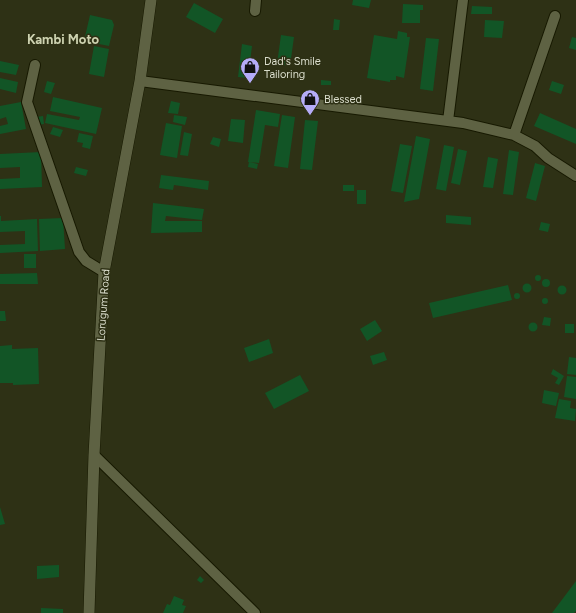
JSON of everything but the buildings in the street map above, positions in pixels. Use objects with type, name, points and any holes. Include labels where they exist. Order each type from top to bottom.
[{"type":"main road","name":"Lorugum Road","points":[[89,613],[94,455],[104,272],[140,80],[151,0]]},
{"type":"street","points":[[255,11],[256,0]]},
{"type":"street","points":[[448,121],[463,0]]},
{"type":"street","points":[[514,135],[555,16]]},
{"type":"street","points":[[35,64],[27,102],[79,252],[86,261],[104,272]]},
{"type":"street","points":[[140,80],[448,121],[514,135],[534,146],[548,158],[576,176]]},
{"type":"street","points":[[94,455],[255,613]]},
{"type":"place","name":"Dad's Smile Tailoring","points":[[250,84]]},
{"type":"place","name":"Blessed","points":[[310,116]]},
{"type":"district","name":"Kambi Moto","points":[[63,39]]}]
